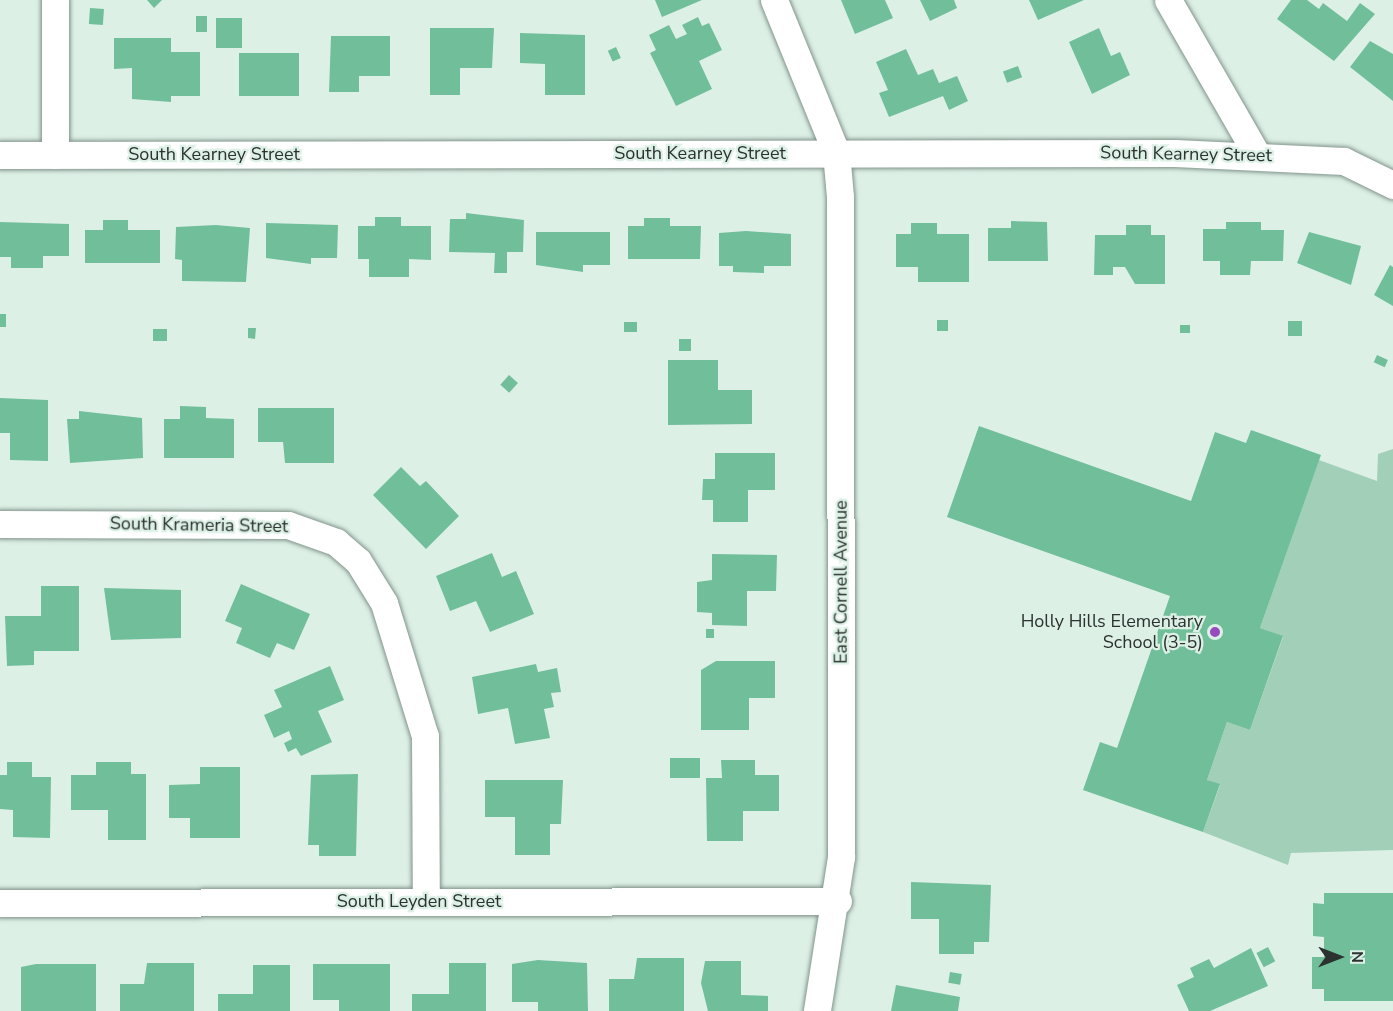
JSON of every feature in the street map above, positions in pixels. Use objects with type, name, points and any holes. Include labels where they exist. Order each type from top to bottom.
[{"type":"street","points":[[55,0],[55,155]]},
{"type":"street","points":[[774,0],[836,152]]},
{"type":"street","points":[[1168,0],[1257,155]]},
{"type":"street","name":"South Kearney Street","points":[[0,155],[836,152],[1257,155],[1344,161],[1393,185]]},
{"type":"street","name":"East Cornell Avenue","points":[[817,1011],[837,901],[841,316],[836,152]]},
{"type":"street","name":"South Krameria Street","points":[[0,524],[288,525],[336,542],[358,561],[384,603],[425,736],[426,901]]},
{"type":"street","name":"South Leyden Street","points":[[0,903],[837,901]]},
{"type":"green space","points":[[1393,449],[1393,850],[1291,853],[1288,865],[1203,832],[1220,785],[1207,780],[1227,722],[1250,730],[1283,637],[1260,628],[1319,460],[1377,481],[1378,454]]},
{"type":"building","points":[[147,0],[162,0],[154,8]]},
{"type":"building","points":[[655,0],[702,0],[662,17]]},
{"type":"building","points":[[841,0],[885,0],[893,18],[855,34]]},
{"type":"building","points":[[920,0],[954,0],[957,8],[930,21]]},
{"type":"building","points":[[1029,0],[1084,0],[1038,20]]},
{"type":"building","points":[[1291,0],[1307,0],[1319,9],[1323,3],[1347,21],[1360,3],[1375,14],[1334,61],[1277,19]]},
{"type":"building","points":[[90,8],[104,9],[103,25],[89,24]]},
{"type":"building","points":[[196,16],[207,16],[207,32],[196,32]]},
{"type":"building","points":[[698,17],[702,26],[709,23],[722,50],[699,61],[712,89],[676,106],[650,53],[656,50],[649,35],[669,25],[676,39],[687,34],[682,25]]},
{"type":"building","points":[[216,18],[242,18],[242,48],[216,48]]},
{"type":"building","points":[[430,28],[494,28],[492,68],[460,68],[460,95],[430,95]]},
{"type":"building","points":[[1099,28],[1111,56],[1120,52],[1130,75],[1092,94],[1069,42]]},
{"type":"building","points":[[520,33],[585,35],[585,95],[545,95],[545,64],[520,63]]},
{"type":"building","points":[[331,36],[390,36],[390,76],[359,76],[359,92],[329,92]]},
{"type":"building","points":[[114,38],[171,38],[171,52],[200,52],[200,96],[171,96],[171,102],[132,99],[132,68],[114,69]]},
{"type":"building","points":[[1370,41],[1393,54],[1393,101],[1350,67]]},
{"type":"building","points":[[616,47],[621,58],[613,62],[608,51]]},
{"type":"building","points":[[906,49],[918,75],[933,69],[939,83],[957,76],[968,101],[949,110],[943,96],[889,117],[879,93],[888,90],[876,62]]},
{"type":"building","points":[[239,53],[299,53],[299,96],[239,96]]},
{"type":"building","points":[[1018,66],[1022,77],[1007,83],[1003,71]]},
{"type":"building","points":[[466,213],[524,220],[523,252],[507,252],[507,273],[494,273],[495,253],[449,252],[450,219],[466,219]]},
{"type":"building","points":[[375,217],[401,217],[401,226],[431,226],[431,260],[409,259],[409,277],[369,277],[369,259],[358,259],[358,226],[375,226]]},
{"type":"building","points":[[644,218],[670,218],[670,226],[701,226],[700,259],[628,259],[628,226],[644,226]]},
{"type":"building","points":[[103,220],[128,220],[128,230],[160,230],[160,263],[85,263],[85,230],[103,230]]},
{"type":"building","points":[[1011,221],[1047,222],[1048,261],[988,261],[988,228],[1011,228]]},
{"type":"building","points":[[0,222],[69,224],[69,256],[43,256],[43,268],[11,268],[11,257],[0,257]]},
{"type":"building","points":[[1226,222],[1261,222],[1261,230],[1284,230],[1283,261],[1251,261],[1250,275],[1220,275],[1220,261],[1203,261],[1203,229],[1226,229]]},
{"type":"building","points":[[266,223],[338,225],[337,258],[311,258],[311,264],[266,258]]},
{"type":"building","points":[[911,223],[937,223],[937,234],[969,234],[969,282],[918,282],[918,267],[896,267],[896,234],[911,234]]},
{"type":"building","points":[[216,225],[250,228],[246,282],[182,281],[182,260],[175,259],[176,227]]},
{"type":"building","points":[[1126,225],[1151,225],[1151,235],[1165,235],[1165,284],[1135,284],[1125,267],[1113,267],[1113,275],[1094,275],[1095,235],[1126,235]]},
{"type":"building","points":[[746,231],[791,234],[791,266],[764,266],[764,273],[733,272],[733,266],[719,266],[719,233]]},
{"type":"building","points":[[536,232],[610,232],[610,265],[583,265],[583,272],[536,265]]},
{"type":"building","points":[[1309,232],[1361,246],[1351,285],[1297,263]]},
{"type":"building","points":[[1390,265],[1393,267],[1393,306],[1374,295]]},
{"type":"building","points":[[0,314],[6,314],[6,327],[0,327]]},
{"type":"building","points":[[937,320],[948,320],[948,331],[937,331]]},
{"type":"building","points":[[1288,321],[1302,321],[1302,336],[1288,336]]},
{"type":"building","points":[[624,322],[637,322],[637,332],[624,332]]},
{"type":"building","points":[[1180,325],[1190,325],[1190,333],[1180,333]]},
{"type":"building","points":[[248,328],[256,328],[255,339],[248,338]]},
{"type":"building","points":[[153,329],[167,329],[167,341],[153,341]]},
{"type":"building","points":[[679,339],[691,339],[691,351],[679,351]]},
{"type":"building","points":[[1377,355],[1388,360],[1385,367],[1374,362]]},
{"type":"building","points":[[668,360],[718,360],[718,390],[752,390],[752,424],[668,425]]},
{"type":"building","points":[[509,375],[518,383],[509,393],[500,385]]},
{"type":"building","points":[[0,398],[48,400],[48,461],[10,460],[10,433],[0,433]]},
{"type":"building","points":[[180,406],[206,407],[206,418],[234,419],[234,458],[164,458],[164,419],[180,419]]},
{"type":"building","points":[[258,408],[334,408],[334,463],[285,463],[283,442],[258,442]]},
{"type":"building","points":[[79,411],[142,418],[143,458],[70,463],[67,419],[79,419]]},
{"type":"building","name":"Holly Hills Elementary School (3-5)","points":[[979,426],[1191,501],[1215,432],[1246,443],[1251,430],[1321,455],[1260,628],[1283,636],[1250,730],[1227,722],[1207,780],[1220,784],[1203,832],[1083,790],[1100,742],[1117,748],[1170,596],[947,517]]},
{"type":"building","points":[[715,453],[775,453],[775,490],[748,490],[748,522],[713,522],[713,500],[702,500],[703,479],[715,479]]},
{"type":"building","points":[[401,467],[420,486],[426,481],[459,516],[426,549],[373,495]]},
{"type":"building","points":[[492,553],[502,577],[516,571],[534,614],[490,632],[476,601],[450,611],[436,576]]},
{"type":"building","points":[[712,554],[777,555],[776,591],[747,591],[747,626],[712,625],[712,613],[697,612],[697,582],[712,580]]},
{"type":"building","points":[[241,584],[310,614],[294,650],[277,643],[270,658],[236,643],[242,628],[225,621]]},
{"type":"building","points":[[41,586],[79,586],[79,651],[34,651],[34,665],[7,666],[5,616],[41,616]]},
{"type":"building","points":[[104,588],[181,590],[181,638],[111,640]]},
{"type":"building","points":[[706,629],[714,629],[714,638],[706,638]]},
{"type":"building","points":[[716,661],[775,661],[775,698],[749,698],[749,730],[701,730],[701,670]]},
{"type":"building","points":[[536,664],[538,672],[557,668],[561,692],[551,693],[554,707],[544,709],[550,738],[515,744],[508,708],[478,714],[472,677]]},
{"type":"building","points":[[330,666],[344,700],[318,711],[332,742],[301,756],[296,748],[288,752],[284,743],[292,739],[289,731],[274,738],[264,715],[282,707],[274,690]]},
{"type":"building","points":[[670,758],[700,758],[700,778],[670,778]]},
{"type":"building","points":[[721,760],[755,760],[755,775],[779,775],[779,811],[743,811],[743,841],[707,841],[706,778],[722,778]]},
{"type":"building","points":[[7,762],[32,762],[32,777],[51,777],[50,838],[13,837],[13,810],[0,809],[0,775],[7,775]]},
{"type":"building","points":[[96,762],[131,762],[131,774],[146,774],[146,840],[108,840],[108,810],[71,810],[71,775],[96,775]]},
{"type":"building","points":[[200,767],[240,767],[240,838],[190,838],[190,818],[169,818],[169,785],[200,784]]},
{"type":"building","points":[[358,774],[356,856],[319,856],[319,845],[308,845],[311,775]]},
{"type":"building","points":[[485,780],[563,780],[561,824],[550,824],[550,855],[515,855],[515,817],[485,817]]},
{"type":"building","points":[[911,882],[991,885],[989,942],[974,942],[974,954],[939,954],[939,919],[911,919]]},
{"type":"building","points":[[1324,893],[1393,893],[1393,1001],[1324,1001],[1324,989],[1312,989],[1312,957],[1324,957],[1324,937],[1313,936],[1313,903],[1324,904]]},
{"type":"building","points":[[1268,947],[1275,961],[1264,967],[1256,953]]},
{"type":"building","points":[[1251,948],[1268,986],[1210,1011],[1189,1011],[1177,985],[1194,977],[1190,968],[1209,959],[1214,968]]},
{"type":"building","points":[[637,958],[684,958],[684,1011],[609,1011],[609,979],[634,979]]},
{"type":"building","points":[[538,960],[587,963],[588,1011],[538,1011],[538,1002],[512,1002],[512,964]]},
{"type":"building","points":[[705,961],[741,961],[741,995],[768,996],[768,1011],[708,1011],[701,983]]},
{"type":"building","points":[[147,963],[194,963],[194,1011],[120,1011],[120,984],[144,984]]},
{"type":"building","points":[[449,963],[486,963],[486,1011],[412,1011],[412,994],[449,994]]},
{"type":"building","points":[[36,964],[96,964],[96,1011],[21,1011],[21,967]]},
{"type":"building","points":[[313,964],[390,964],[390,1011],[339,1011],[339,1000],[313,1000]]},
{"type":"building","points":[[253,965],[290,965],[290,1011],[218,1011],[218,994],[253,994]]},
{"type":"building","points":[[950,972],[962,974],[960,985],[948,983]]},
{"type":"building","points":[[896,985],[960,997],[958,1011],[891,1011]]},
{"type":"place","name":"Holly Hills Elementary School (3-5)","points":[[1215,632]]}]
